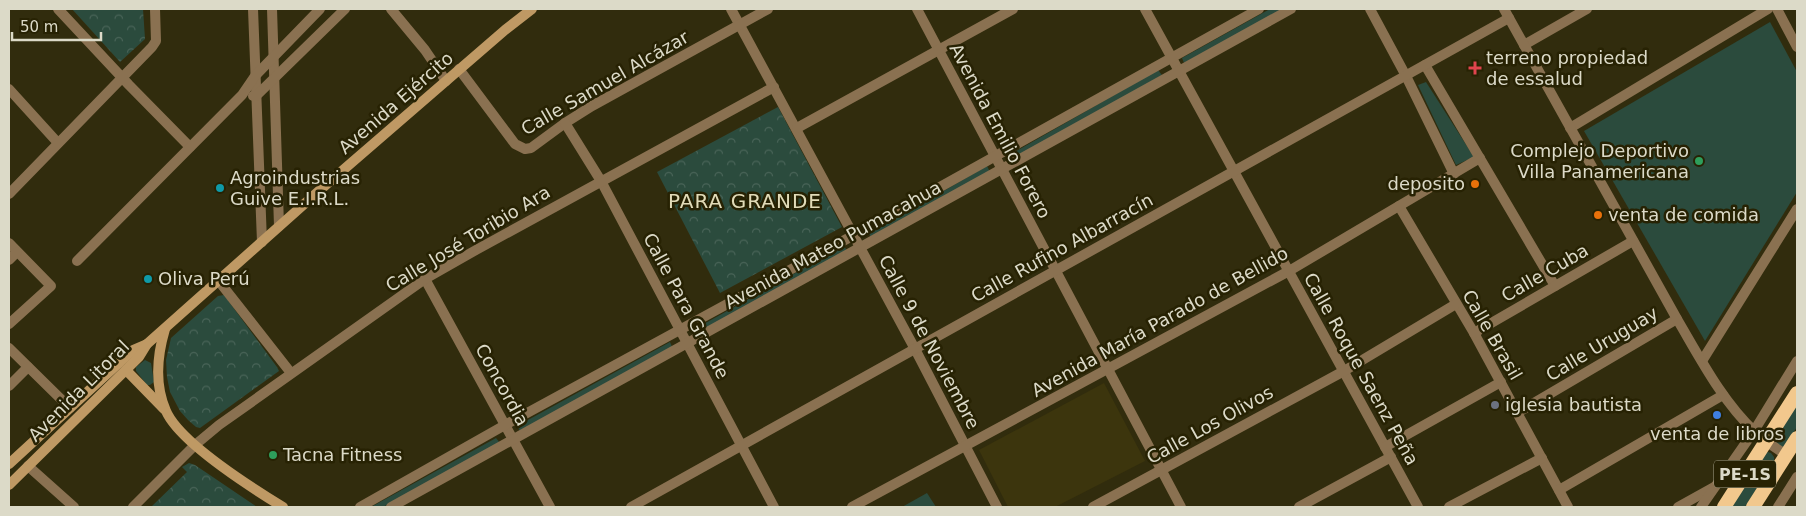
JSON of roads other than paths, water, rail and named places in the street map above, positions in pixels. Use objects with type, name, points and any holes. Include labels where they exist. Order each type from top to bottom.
[{"type":"highway","name":"PE-1S","points":[[1724,507],[1797,394]]},
{"type":"highway","name":"PE-1S","points":[[1753,507],[1797,438]]},
{"type":"main road","name":"Avenida Ejército","points":[[147,344],[459,69],[532,9]]},
{"type":"main road","points":[[165,329],[159,348],[157,370],[159,387],[166,412]]},
{"type":"main road","name":"Avenida Litoral","points":[[9,485],[139,357],[147,344]]},
{"type":"main road","name":"Avenida Litoral","points":[[9,464],[132,350],[147,344]]},
{"type":"main road","points":[[126,370],[194,445],[282,507]]},
{"type":"street","points":[[58,9],[190,147]]},
{"type":"street","points":[[9,194],[152,47],[156,41],[155,9]]},
{"type":"street","points":[[253,9],[262,242]]},
{"type":"street","points":[[272,9],[279,226]]},
{"type":"street","points":[[76,261],[242,95],[255,76],[320,9]]},
{"type":"street","points":[[242,95],[256,96],[345,9]]},
{"type":"street","points":[[391,9],[425,50],[446,81]]},
{"type":"street","name":"Calle 9 de Noviembre","points":[[731,9],[797,128],[997,507]]},
{"type":"street","name":"Calle Samuel Alcázar","points":[[459,69],[515,144],[520,148],[531,148],[565,123],[768,9]]},
{"type":"street","name":"Avenida Emilio Forero","points":[[916,9],[1181,507]]},
{"type":"street","points":[[797,128],[1013,9]]},
{"type":"street","name":"Calle Roque Saenz Peña","points":[[1145,9],[1418,507]]},
{"type":"street","name":"Avenida Mateo Pumacahua","points":[[360,507],[1259,9]]},
{"type":"street","name":"Avenida Mateo Pumacahua","points":[[391,507],[1291,9]]},
{"type":"street","points":[[1370,9],[1406,76],[1454,174]]},
{"type":"street","points":[[1524,45],[1587,9]]},
{"type":"street","points":[[1570,128],[1768,9]]},
{"type":"street","points":[[1777,9],[1797,47]]},
{"type":"street","points":[[1507,13],[1676,319],[1723,395],[1754,431],[1786,455]]},
{"type":"street","name":"Calle Rufino Albarracín","points":[[631,507],[1406,76],[1507,13]]},
{"type":"street","points":[[1425,65],[1555,286]]},
{"type":"street","name":"Calle José Toribio Ara","points":[[133,507],[194,445],[291,373],[425,279],[774,87]]},
{"type":"street","points":[[9,89],[58,143]]},
{"type":"street","name":"Calle Para Grande","points":[[565,123],[601,182],[774,507]]},
{"type":"street","name":"Avenida María Parado de Bellido","points":[[852,507],[1289,271],[1480,158]]},
{"type":"street","name":"Calle Brasil","points":[[1399,206],[1474,333],[1568,507]]},
{"type":"street","points":[[1702,361],[1797,209]]},
{"type":"street","name":"Calle Cuba","points":[[1474,333],[1633,241]]},
{"type":"street","points":[[9,243],[50,286],[9,324]]},
{"type":"street","points":[[9,260],[17,252]]},
{"type":"street","name":"Concordia","points":[[425,279],[550,507]]},
{"type":"street","points":[[218,280],[291,373]]},
{"type":"street","name":"Calle Los Olivos","points":[[1093,507],[1344,371],[1456,304]]},
{"type":"street","name":"Calle Uruguay","points":[[1518,413],[1676,319]]},
{"type":"street","points":[[9,348],[70,408]]},
{"type":"street","points":[[1701,507],[1754,431],[1797,361]]},
{"type":"street","points":[[9,386],[28,367]]},
{"type":"street","points":[[1386,447],[1501,382]]},
{"type":"street","points":[[1558,490],[1723,395]]},
{"type":"street","points":[[1299,507],[1391,457]]},
{"type":"street","points":[[1449,507],[1542,458]]},
{"type":"street","points":[[28,466],[74,507]]},
{"type":"street","points":[[1778,507],[1797,477]]},
{"type":"street","points":[[1678,507],[1714,487]]},
{"type":"place","name":"terreno propiedad de essalud","points":[[1475,68]]},
{"type":"place","name":"Complejo Deportivo Villa Panamericana","points":[[1699,161]]},
{"type":"place","name":"deposito","points":[[1475,184]]},
{"type":"place","name":"Agroindustrias Guive E.I.R.L.","points":[[220,188]]},
{"type":"place","name":"venta de comida","points":[[1598,215]]},
{"type":"place","name":"Oliva Perú","points":[[148,279]]},
{"type":"place","name":"iglesia bautista","points":[[1495,405]]},
{"type":"place","name":"venta de libros","points":[[1717,415]]},
{"type":"place","name":"Tacna Fitness","points":[[273,455]]},
{"type":"district","name":"PARA GRANDE","points":[[745,201]]}]
